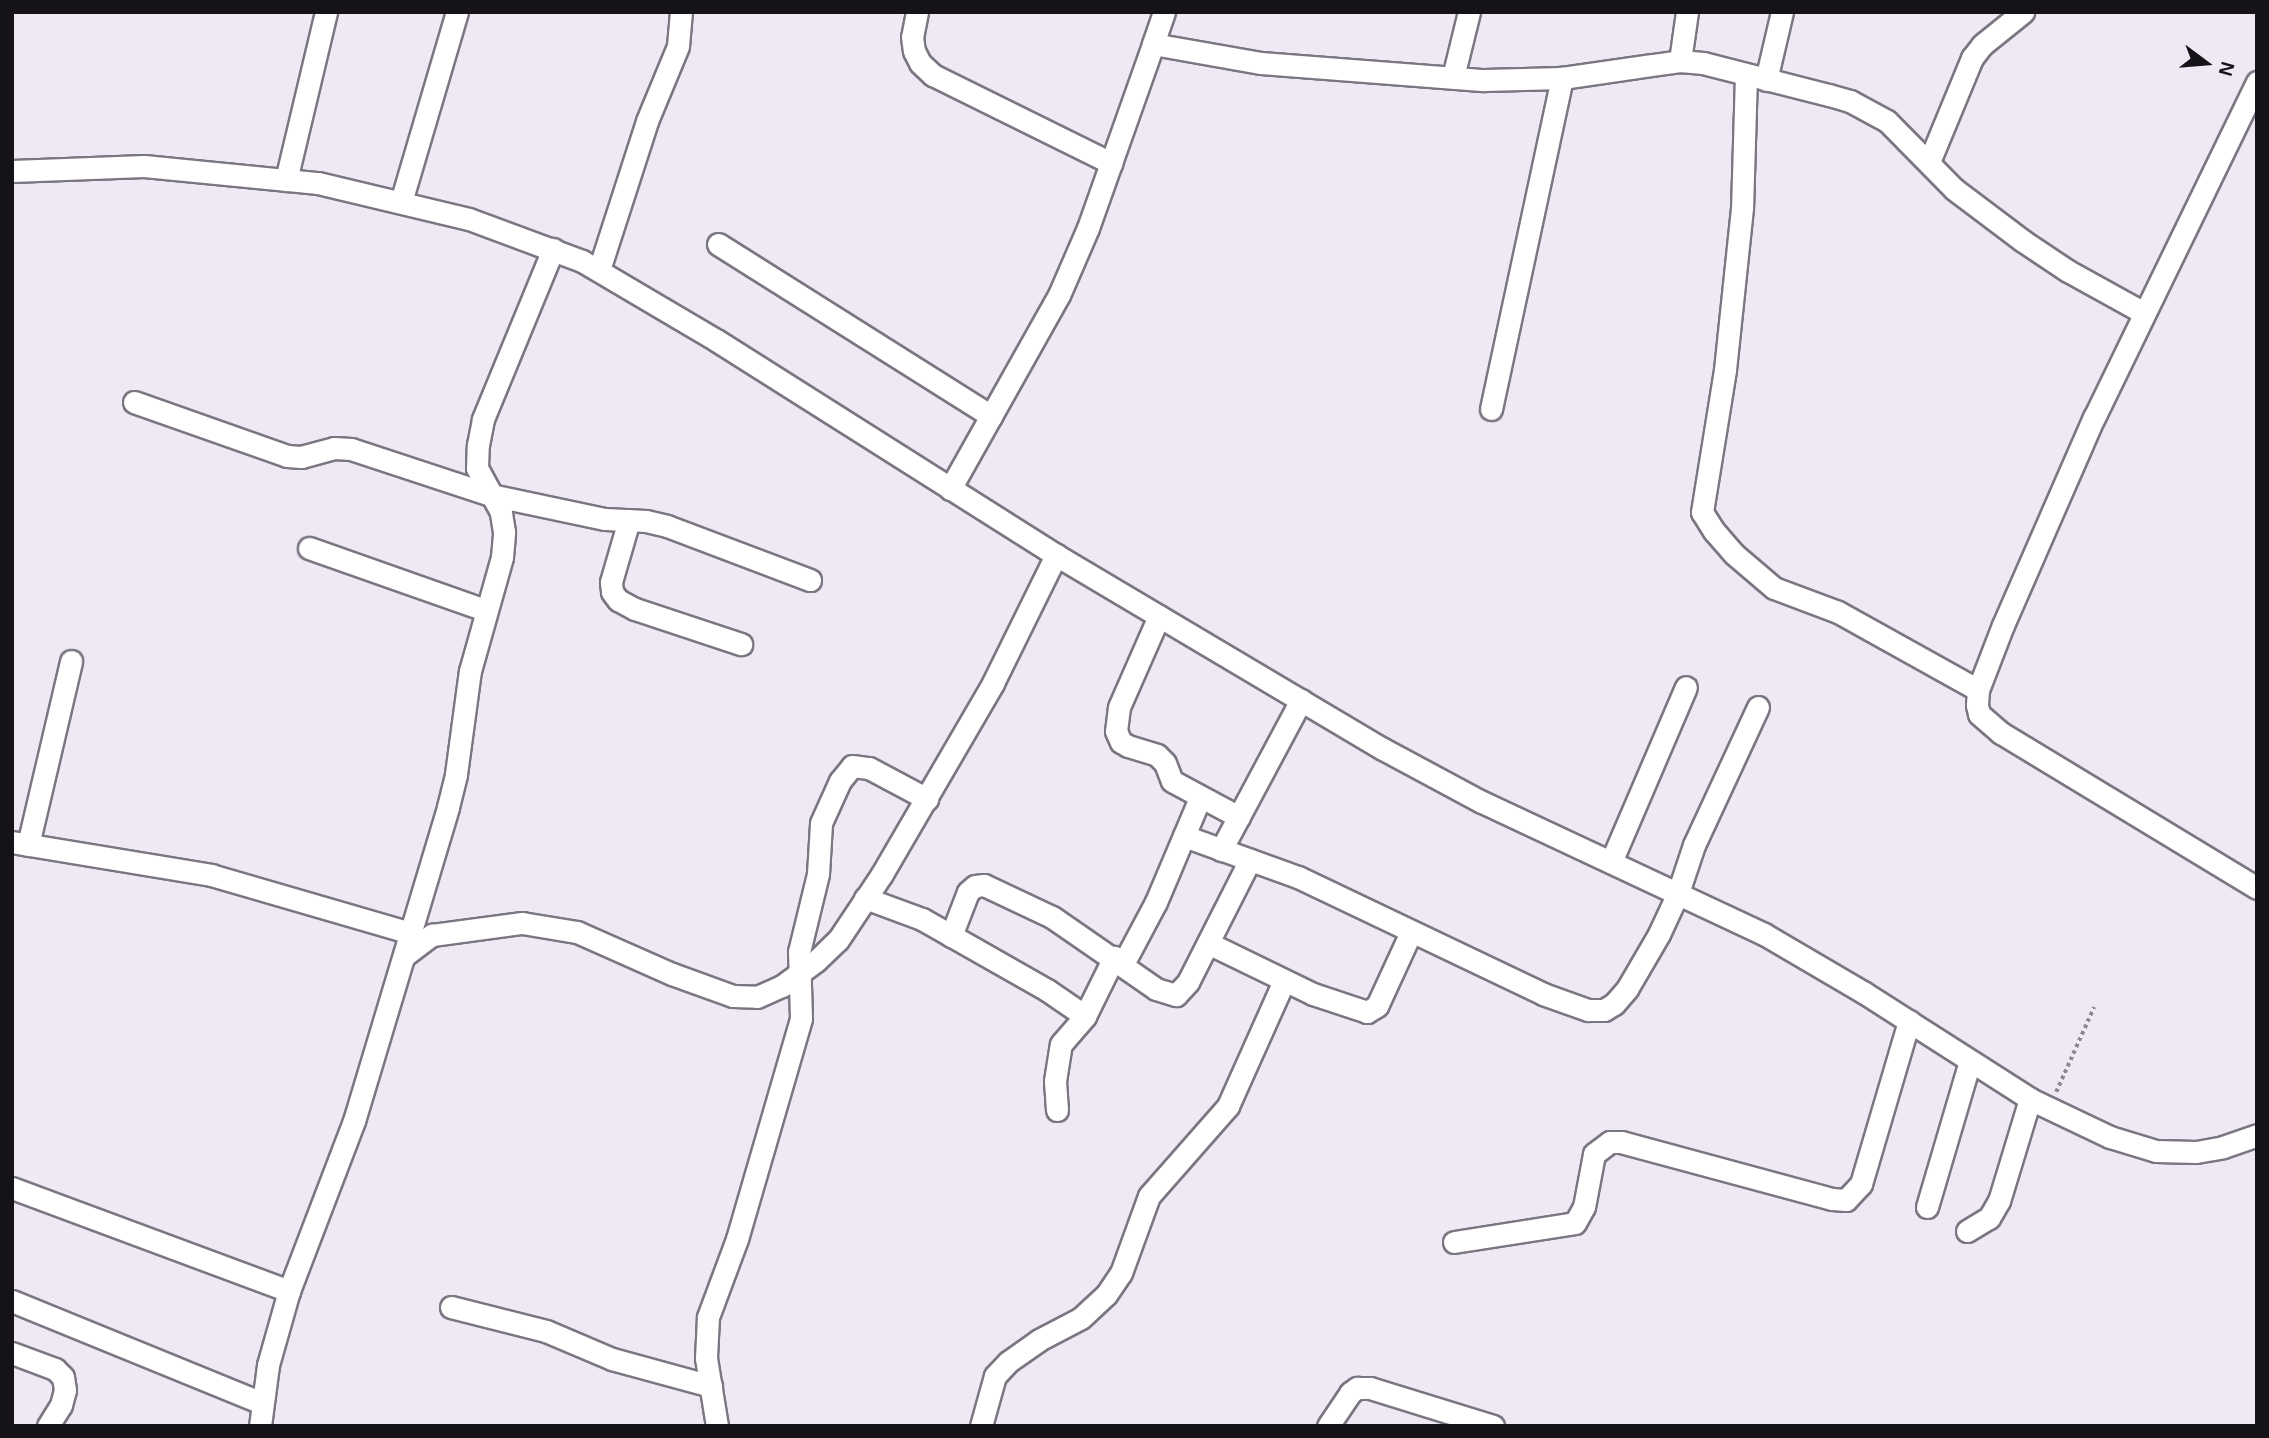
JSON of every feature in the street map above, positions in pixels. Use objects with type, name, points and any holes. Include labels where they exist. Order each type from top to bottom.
[{"type":"street","points":[[286,180],[326,12]]},
{"type":"street","points":[[401,201],[457,12]]},
{"type":"street","points":[[599,270],[647,121],[678,46],[681,12]]},
{"type":"street","points":[[917,12],[912,37],[914,51],[920,63],[933,75],[1111,163]]},
{"type":"street","points":[[950,489],[1059,295],[1088,228],[1164,12]]},
{"type":"street","points":[[1453,77],[1469,12]]},
{"type":"street","points":[[1680,61],[1687,12]]},
{"type":"street","points":[[1782,12],[1756,78],[1725,370],[1702,512],[1734,554],[1774,588],[1838,612],[1978,690]]},
{"type":"street","points":[[1929,162],[1972,58],[1982,45],[2023,12]]},
{"type":"street","points":[[1153,44],[1261,63],[1531,81],[1680,61],[1703,63],[1840,98],[1874,113],[1954,188],[2023,242],[2067,271],[2144,313]]},
{"type":"street","points":[[1491,409],[1562,78]]},
{"type":"street","points":[[2257,82],[2144,313],[2003,625],[1978,690],[1979,714],[2001,733],[2257,888]]},
{"type":"street","points":[[16,167],[153,166],[318,184],[470,219],[553,249],[599,270],[716,340],[1056,555],[1383,749],[1482,802],[1764,934],[1909,1021],[2039,1104],[2110,1137],[2157,1151],[2196,1152],[2257,1135]]},
{"type":"street","points":[[718,244],[991,416]]},
{"type":"street","points":[[260,1426],[268,1365],[289,1291],[346,1146],[405,954],[456,774],[470,671],[502,556],[504,532],[501,512],[477,468],[483,419],[553,249]]},
{"type":"street","points":[[134,402],[268,452],[301,457],[334,448],[351,449],[491,495],[580,515],[646,521],[690,533],[810,580]]},
{"type":"street","points":[[629,520],[611,582],[612,592],[618,600],[635,609],[741,644]]},
{"type":"street","points":[[309,548],[485,610]]},
{"type":"street","points":[[405,954],[432,935],[522,923],[577,932],[672,974],[733,996],[768,994],[800,974],[838,940],[927,799],[1009,654],[1056,555]]},
{"type":"street","points":[[1159,616],[1119,707],[1116,731],[1121,741],[1128,746],[1157,755],[1166,763],[1172,780],[1238,817]]},
{"type":"street","points":[[71,661],[20,844],[211,875],[411,933]]},
{"type":"street","points":[[1611,862],[1686,687]]},
{"type":"street","points":[[1221,850],[1301,701]]},
{"type":"street","points":[[1184,836],[1298,877],[1569,1005],[1604,1010],[1614,1004],[1627,989],[1678,894],[1694,845],[1758,707]]},
{"type":"street","points":[[717,1426],[705,1344],[708,1317],[737,1238],[797,1031],[802,1004],[799,952],[805,917],[818,874],[818,833],[833,794],[852,766],[869,768],[927,799]]},
{"type":"street","points":[[1057,1110],[1055,1081],[1061,1044],[1085,1016],[1156,902],[1200,798]]},
{"type":"street","points":[[951,936],[968,892],[984,885],[1052,916],[1156,989],[1176,995],[1188,982],[1250,860]]},
{"type":"street","points":[[865,898],[879,906],[912,914],[1047,990],[1085,1016]]},
{"type":"street","points":[[1208,943],[1333,1003],[1367,1013],[1377,1006],[1411,932]]},
{"type":"street","points":[[981,1426],[995,1376],[1008,1362],[1039,1339],[1081,1318],[1106,1295],[1121,1273],[1149,1196],[1228,1106],[1284,981]]},
{"type":"street","points":[[1454,1242],[1575,1223],[1584,1207],[1594,1154],[1611,1142],[1645,1148],[1832,1199],[1846,1200],[1861,1184],[1909,1021]]},
{"type":"street","points":[[1927,1207],[1970,1061]]},
{"type":"street","points":[[1967,1231],[1989,1217],[1995,1209],[2039,1104]]},
{"type":"street","points":[[12,1188],[289,1291]]},
{"type":"street","points":[[12,1301],[262,1403]]},
{"type":"street","points":[[451,1307],[546,1331],[612,1359],[711,1386]]},
{"type":"street","points":[[12,1353],[55,1369],[63,1377],[65,1390],[61,1405],[48,1426]]},
{"type":"street","points":[[1328,1426],[1350,1393],[1357,1388],[1370,1388],[1493,1426]]},
{"type":"path","points":[[2039,1104],[2094,1007]]}]
